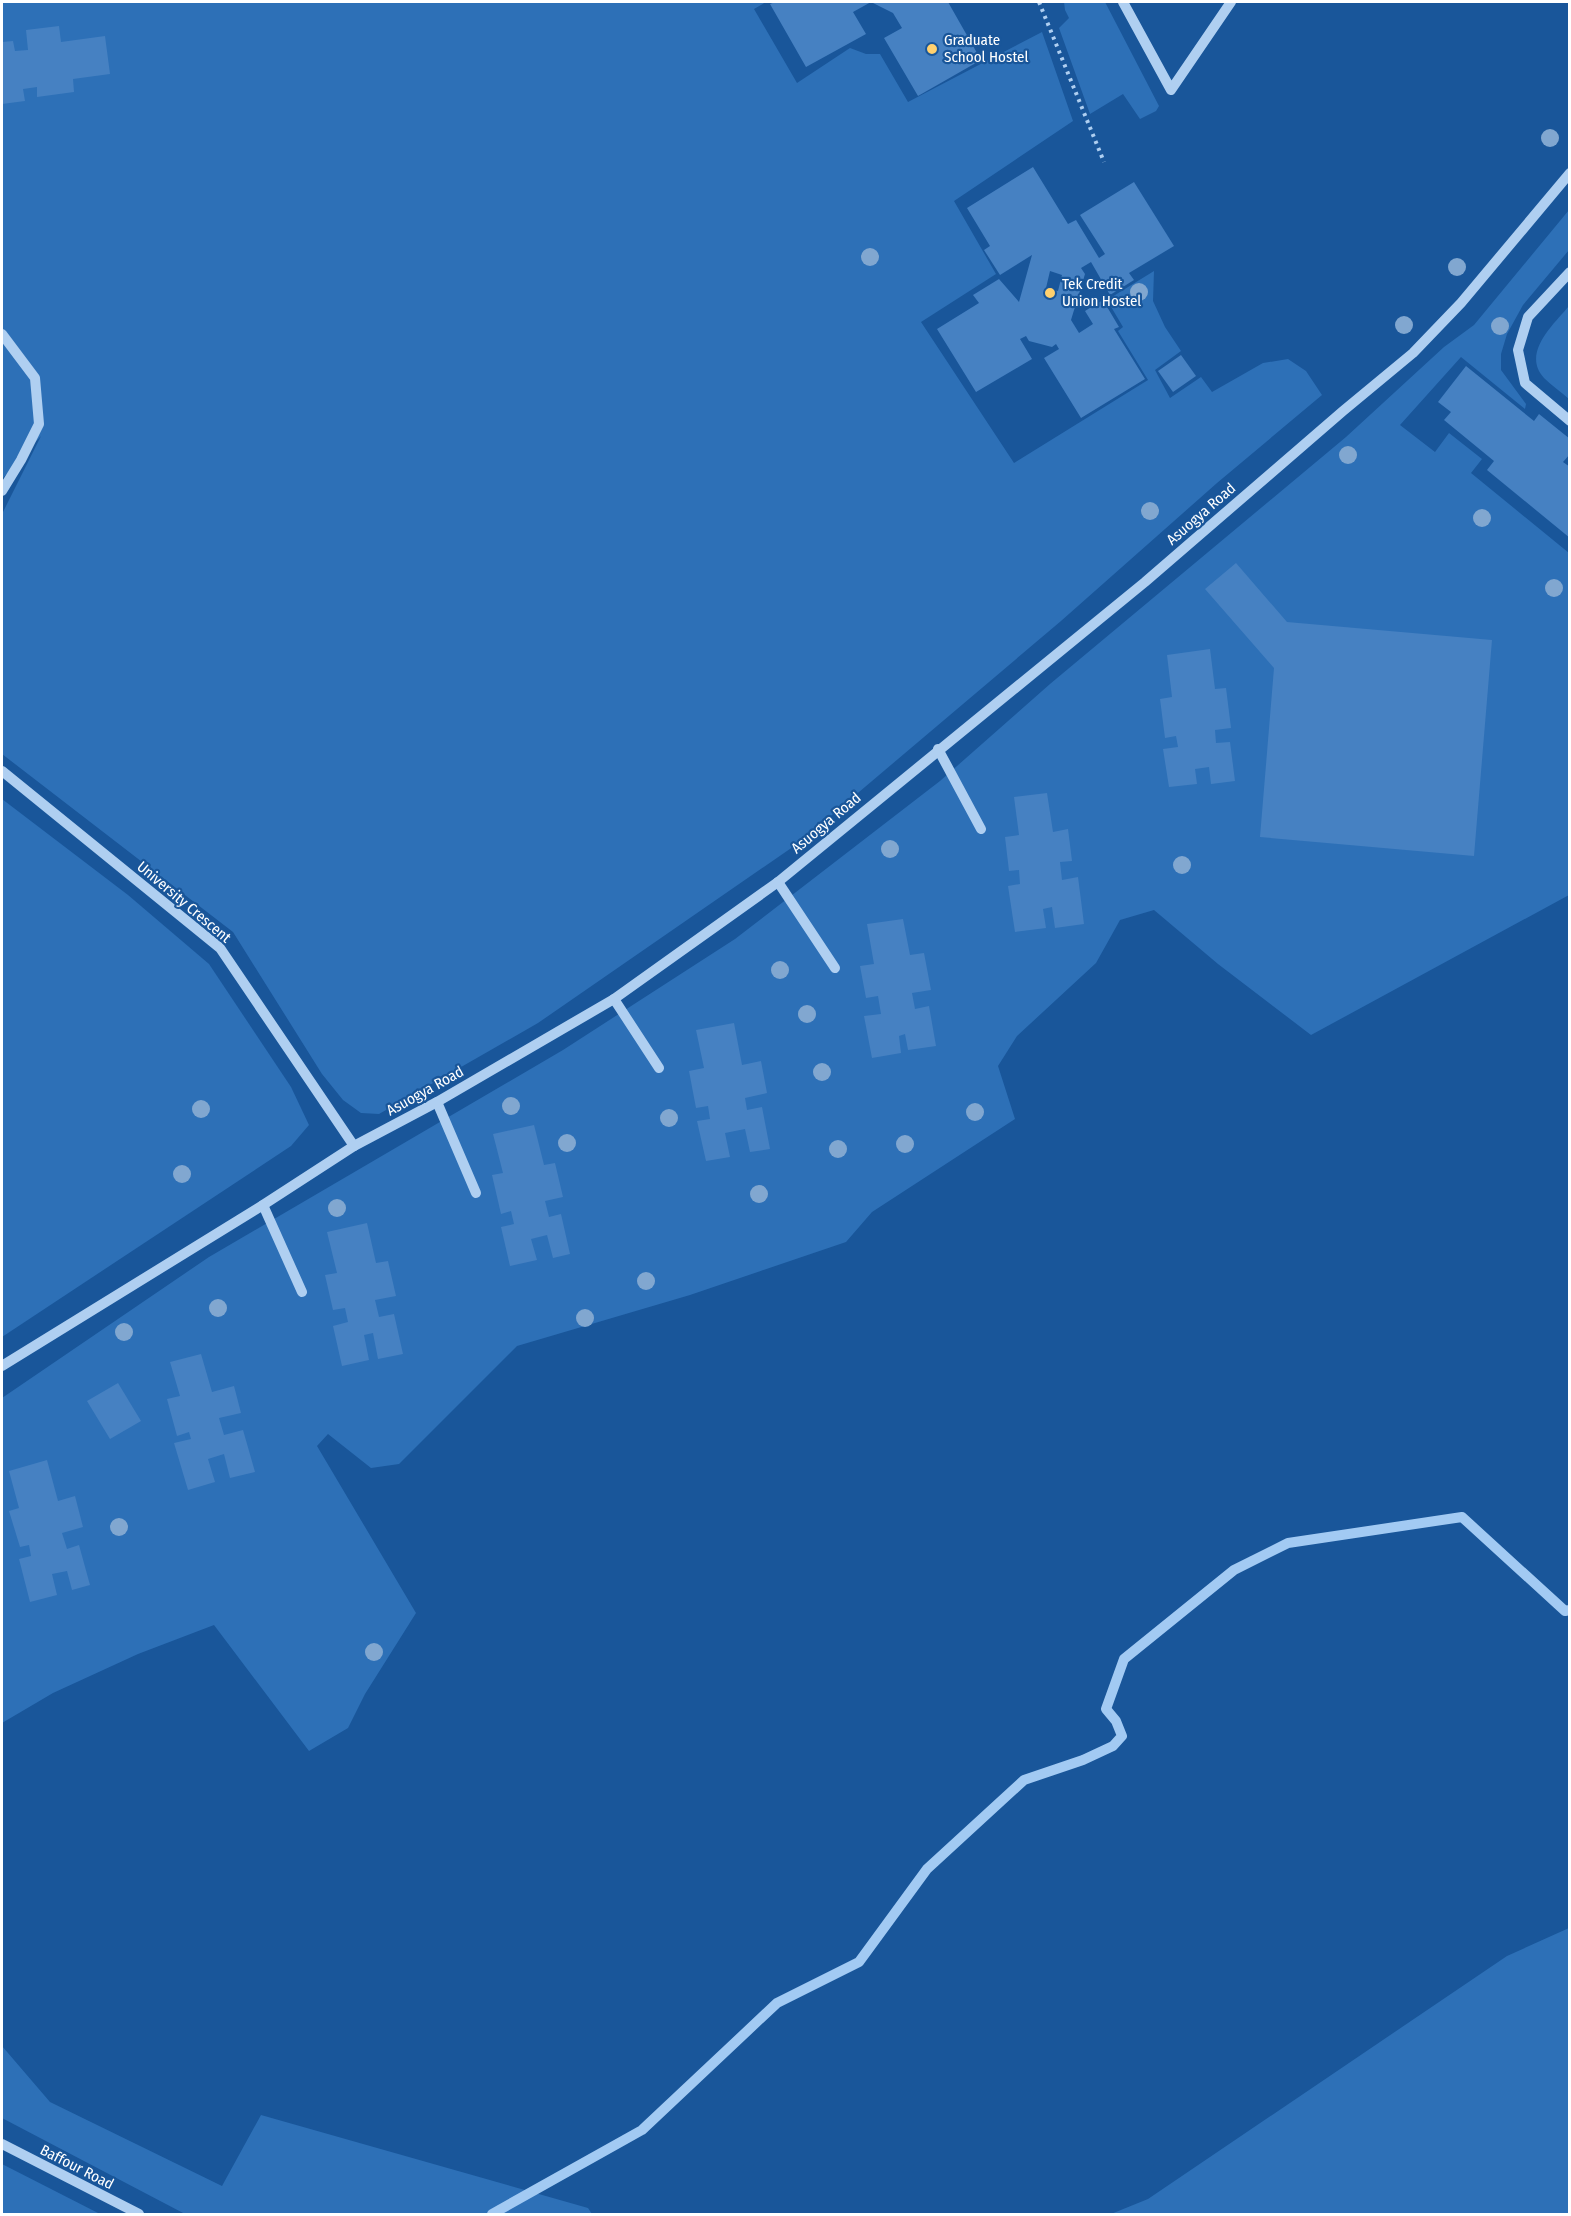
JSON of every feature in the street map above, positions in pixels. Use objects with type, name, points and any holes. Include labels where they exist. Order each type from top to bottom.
[{"type":"street","points":[[1123,2],[1171,90],[1231,2]]},
{"type":"street","name":"Asuogya Road","points":[[2,1366],[263,1205],[354,1146],[437,1102],[614,999],[778,882],[1145,582],[1413,353],[1461,303],[1569,173]]},
{"type":"street","points":[[1569,272],[1528,317],[1518,350],[1525,383],[1569,421]]},
{"type":"street","points":[[2,334],[35,378],[39,424],[2,491]]},
{"type":"street","points":[[938,749],[981,829]]},
{"type":"street","name":"University Crescent","points":[[2,771],[220,948],[354,1146]]},
{"type":"street","points":[[778,882],[835,968]]},
{"type":"street","points":[[614,999],[659,1068]]},
{"type":"street","points":[[437,1102],[476,1193]]},
{"type":"street","points":[[263,1205],[302,1292]]},
{"type":"street","name":"Baffour Road","points":[[2,2144],[139,2214]]},
{"type":"path","points":[[1039,2],[1104,162]]},
{"type":"shaded area","points":[[2,2],[766,2],[754,9],[797,83],[850,48],[866,54],[880,54],[908,102],[1042,32],[1073,121],[954,201],[996,274],[921,322],[1014,463],[1148,380],[1118,331],[1123,327],[1107,300],[1154,271],[1153,301],[1165,327],[1181,351],[1155,370],[1170,398],[1201,377],[1212,392],[1263,363],[1288,359],[1306,371],[1322,395],[1217,483],[1061,621],[800,842],[538,1023],[379,1114],[361,1113],[343,1100],[322,1074],[233,932],[2,754],[2,514],[41,436],[2,479]]},
{"type":"shaded area","points":[[1064,2],[1105,2],[1159,106],[1156,111],[1140,119],[1123,94],[1090,114],[1059,28],[1069,18]]},
{"type":"shaded area","points":[[1569,210],[1569,250],[1523,305],[1507,334],[1501,354],[1501,370],[1526,404],[1525,409],[1461,357],[1400,425],[1435,452],[1449,433],[1482,459],[1471,473],[1569,553],[1569,895],[1311,1035],[1218,964],[1154,910],[1120,920],[1096,963],[1017,1036],[998,1066],[1015,1119],[872,1212],[846,1242],[690,1295],[517,1346],[399,1464],[371,1468],[328,1434],[317,1446],[416,1613],[365,1694],[348,1728],[309,1751],[214,1625],[138,1654],[53,1693],[2,1723],[2,1398],[209,1257],[563,1050],[735,939],[940,781],[1050,684],[1346,437],[1444,347],[1474,325]]},
{"type":"shaded area","points":[[1569,306],[1569,399],[1544,378],[1536,359],[1542,339]]},
{"type":"shaded area","points":[[2,799],[128,895],[209,964],[291,1087],[309,1125],[291,1146],[2,1337]]},
{"type":"shaded area","points":[[1569,1928],[1569,2214],[1111,2214],[1148,2199],[1507,1956]]},
{"type":"shaded area","points":[[2,2046],[50,2102],[222,2186],[261,2115],[588,2208],[592,2214],[185,2214],[2,2118]]},
{"type":"shaded area","points":[[2,2164],[100,2214],[2,2214]]},
{"type":"building","points":[[775,2],[871,2],[853,12],[866,34],[806,67],[770,4]]},
{"type":"building","points":[[871,2],[948,2],[981,60],[918,96],[884,38],[902,28],[893,13]]},
{"type":"building","points":[[59,26],[61,42],[105,36],[110,74],[73,79],[74,92],[37,97],[37,87],[23,89],[25,101],[2,104],[2,42],[13,41],[15,51],[28,50],[26,30]]},
{"type":"building","name":"Tek Credit Union Hostel","points":[[1033,167],[1068,224],[1076,220],[1099,258],[1105,254],[1080,215],[1134,182],[1174,246],[1129,273],[1134,280],[1110,295],[1091,262],[1081,268],[1085,274],[1071,320],[1079,333],[1093,324],[1085,311],[1103,300],[1119,327],[1114,329],[1145,379],[1081,418],[1044,358],[1059,349],[1056,344],[1052,347],[1029,341],[1026,336],[1020,339],[1032,359],[976,392],[937,329],[979,303],[973,295],[999,279],[1019,302],[1032,255],[1000,275],[984,250],[990,246],[967,208]],"holes":[[[1050,271],[1062,275],[1058,291],[1046,288]]]},
{"type":"building","points":[[1181,355],[1196,376],[1173,392],[1158,371]]},
{"type":"building","points":[[1466,366],[1534,421],[1539,414],[1570,439],[1570,454],[1563,462],[1570,467],[1570,538],[1487,470],[1494,461],[1444,420],[1451,412],[1438,402]]},
{"type":"building","points":[[1236,563],[1287,622],[1492,640],[1474,856],[1260,837],[1274,668],[1205,589]]},
{"type":"building","points":[[1210,649],[1215,689],[1226,688],[1231,728],[1215,730],[1216,743],[1230,742],[1235,781],[1211,784],[1209,767],[1195,769],[1197,784],[1169,787],[1163,749],[1178,747],[1176,736],[1165,738],[1160,699],[1172,697],[1167,655]]},
{"type":"building","points":[[1047,793],[1053,832],[1068,829],[1072,861],[1060,862],[1062,880],[1078,877],[1084,924],[1055,928],[1052,907],[1043,909],[1046,928],[1015,932],[1008,886],[1020,884],[1019,870],[1009,871],[1005,837],[1019,835],[1014,797]]},
{"type":"building","points":[[903,919],[910,955],[924,953],[931,990],[912,993],[915,1009],[929,1006],[936,1046],[908,1050],[905,1034],[899,1036],[901,1053],[872,1058],[864,1016],[881,1014],[878,996],[866,998],[860,966],[874,964],[867,924]]},
{"type":"building","points":[[734,1023],[742,1065],[761,1061],[767,1093],[745,1098],[747,1110],[762,1107],[770,1149],[750,1152],[745,1129],[725,1133],[730,1157],[706,1161],[697,1121],[710,1119],[708,1106],[696,1108],[689,1071],[704,1068],[696,1030]]},
{"type":"building","points":[[534,1125],[544,1165],[555,1163],[563,1197],[545,1201],[549,1217],[561,1214],[570,1254],[553,1258],[547,1235],[531,1239],[537,1260],[510,1266],[501,1227],[514,1224],[511,1211],[501,1214],[492,1175],[503,1173],[493,1134]]},
{"type":"building","points":[[367,1223],[376,1263],[388,1261],[396,1296],[375,1300],[379,1317],[394,1314],[403,1354],[378,1359],[373,1333],[364,1335],[369,1360],[342,1366],[333,1326],[348,1322],[345,1308],[333,1310],[325,1275],[337,1273],[327,1232]]},
{"type":"building","points":[[201,1354],[212,1392],[234,1386],[241,1413],[219,1418],[224,1435],[243,1430],[255,1472],[230,1478],[224,1454],[208,1459],[215,1482],[188,1490],[174,1443],[191,1439],[189,1432],[177,1436],[167,1399],[180,1396],[170,1362]]},
{"type":"building","points":[[118,1383],[141,1421],[110,1439],[87,1401]]},
{"type":"building","points":[[47,1460],[58,1501],[75,1496],[83,1527],[62,1533],[67,1549],[79,1545],[90,1585],[72,1590],[67,1571],[52,1574],[57,1595],[30,1602],[19,1559],[31,1556],[29,1545],[20,1547],[9,1511],[19,1508],[9,1471]]},
{"type":"waterway","points":[[492,2214],[642,2130],[777,2003],[859,1962],[927,1869],[1024,1780],[1083,1760],[1113,1746],[1122,1736],[1116,1721],[1106,1709],[1124,1659],[1234,1570],[1288,1543],[1462,1517],[1565,1611],[1570,1610]]},
{"type":"place","name":"Graduate School Hostel","points":[[932,49]]},
{"type":"place","name":"Tek Credit Union Hostel","points":[[1050,293]]}]
